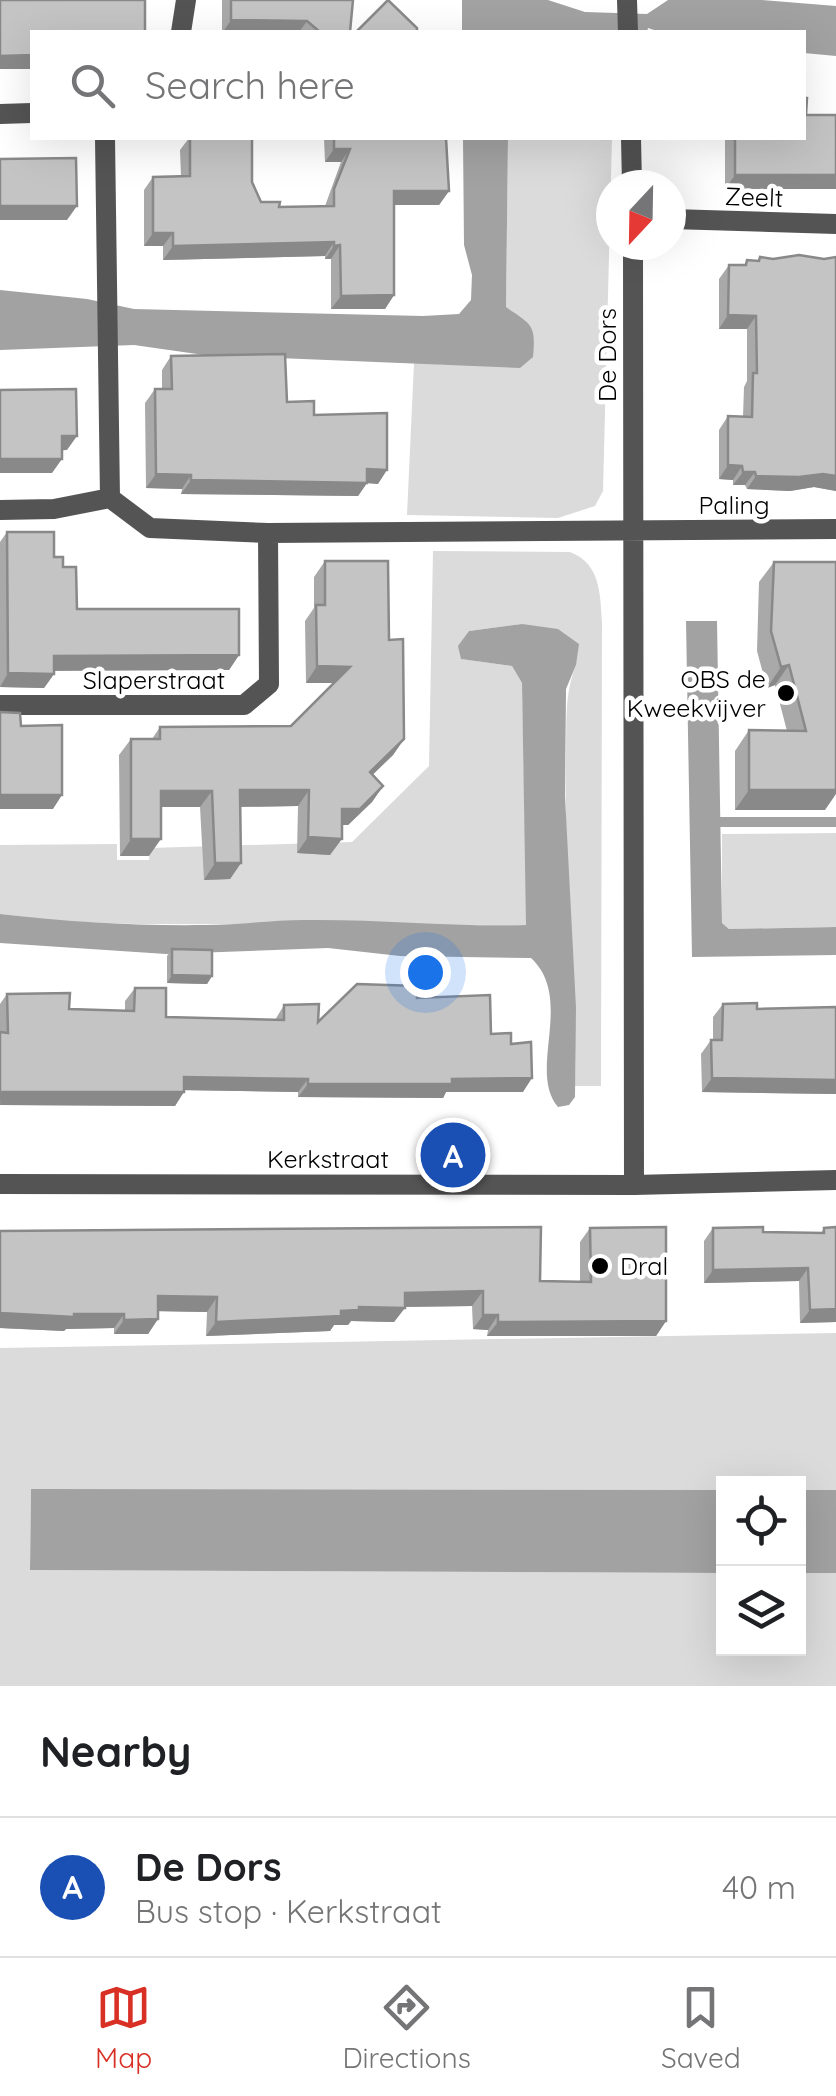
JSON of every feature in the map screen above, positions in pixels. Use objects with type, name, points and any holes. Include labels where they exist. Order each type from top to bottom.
[{"type":"street","points":[[181,30],[186,0]]},
{"type":"street","points":[[627,0],[628,30]]},
{"type":"street","points":[[0,114],[30,114]]},
{"type":"street","points":[[105,140],[110,498]]},
{"type":"street","points":[[630,140],[631,170]]},
{"type":"street","name":"Zeelt","points":[[686,219],[836,224]]},
{"type":"street","name":"De Dors","points":[[633,260],[634,1185]]},
{"type":"street","points":[[0,510],[54,508],[110,498],[150,528],[268,533],[631,530]]},
{"type":"street","name":"Paling","points":[[631,530],[836,529]]},
{"type":"street","name":"Slaperstraat","points":[[0,705],[244,706],[269,684],[268,533]]},
{"type":"street","name":"Kerkstraat","points":[[0,1184],[634,1185],[836,1180]]},
{"type":"shaded area","points":[[462,0],[548,0],[585,12],[647,14],[668,0],[762,0],[836,6],[836,56],[806,53],[806,30],[462,30]]},
{"type":"shaded area","points":[[463,140],[508,140],[506,307],[527,322],[534,338],[533,357],[520,368],[204,355],[134,345],[0,350],[0,290],[87,299],[134,309],[459,314],[471,300],[472,275],[464,245]]},
{"type":"shaded area","points":[[508,140],[612,140],[611,170],[596,170],[596,260],[609,260],[603,491],[595,506],[558,518],[407,515],[414,363],[458,365],[506,307]]},
{"type":"shaded area","points":[[433,551],[570,552],[588,564],[597,581],[602,623],[601,1086],[575,1086],[566,797],[567,709],[576,665],[522,624],[469,631],[459,647],[462,659],[512,666],[522,683],[527,925],[134,924],[0,914],[0,845],[117,844],[117,860],[149,860],[150,848],[352,842],[429,766]]},
{"type":"shaded area","points":[[686,621],[717,621],[722,923],[729,929],[836,927],[836,955],[692,957]]},
{"type":"shaded area","points":[[522,624],[558,629],[579,644],[566,689],[565,796],[576,1008],[575,1097],[569,1105],[558,1107],[550,1092],[549,994],[544,975],[531,958],[400,956],[328,948],[166,954],[0,943],[0,914],[154,925],[333,920],[526,925],[522,683],[512,666],[461,659],[458,646],[469,631]]},
{"type":"shaded area","points":[[836,833],[836,927],[729,929],[722,923],[722,834]]},
{"type":"shaded area","points":[[836,1333],[836,1490],[806,1490],[806,1476],[716,1476],[716,1490],[31,1489],[30,1570],[716,1573],[716,1656],[806,1656],[806,1573],[836,1573],[836,1686],[0,1686],[0,1348]]},
{"type":"shaded area","points":[[31,1489],[716,1490],[716,1573],[30,1570]]},
{"type":"shaded area","points":[[806,1490],[836,1490],[836,1573],[806,1573]]},
{"type":"building","points":[[0,0],[145,0],[145,30],[30,30],[30,55],[0,56]]},
{"type":"building","points":[[231,0],[353,0],[350,30],[318,30],[307,21],[231,20]]},
{"type":"building","points":[[388,0],[417,28],[417,30],[358,30]]},
{"type":"building","points":[[806,115],[836,115],[836,175],[735,175],[735,140],[806,140]]},
{"type":"building","points":[[190,140],[252,140],[252,182],[261,202],[280,202],[279,207],[334,206],[334,189],[350,149],[334,149],[334,140],[446,140],[449,191],[394,191],[394,295],[341,296],[340,245],[334,246],[334,242],[173,246],[173,233],[153,233],[153,177],[190,176]]},
{"type":"building","points":[[76,158],[77,206],[0,206],[0,159]]},
{"type":"building","points":[[760,257],[836,257],[836,476],[756,476],[755,472],[743,472],[742,466],[728,465],[728,416],[752,417],[753,373],[757,373],[756,316],[728,315],[729,265],[746,265],[747,260],[759,261]]},
{"type":"building","points":[[285,354],[287,402],[314,401],[314,415],[387,413],[387,470],[367,469],[367,483],[191,480],[191,475],[156,474],[155,389],[172,389],[171,356]]},
{"type":"building","points":[[76,389],[77,436],[62,436],[62,459],[0,459],[0,390]]},
{"type":"building","points":[[7,532],[54,532],[54,557],[63,557],[63,567],[76,567],[77,609],[239,609],[239,655],[54,656],[54,674],[8,673]]},
{"type":"building","points":[[325,561],[388,561],[389,640],[403,639],[404,739],[370,772],[383,786],[360,809],[342,809],[342,839],[308,837],[309,790],[240,790],[241,863],[215,863],[212,791],[161,791],[161,839],[131,839],[131,739],[160,739],[160,727],[291,726],[350,667],[317,666],[316,605],[325,605]]},
{"type":"building","points":[[774,562],[836,562],[836,790],[749,790],[749,730],[806,731],[789,665],[781,667],[771,631]]},
{"type":"building","points":[[0,712],[20,713],[21,726],[62,725],[62,795],[0,795]]},
{"type":"building","points":[[172,949],[212,950],[212,976],[172,975]]},
{"type":"building","points":[[357,984],[417,986],[417,998],[490,995],[491,1034],[511,1033],[511,1044],[531,1042],[532,1078],[452,1079],[452,1084],[308,1084],[308,1079],[184,1077],[184,1092],[1,1092],[0,1100],[0,1032],[8,1033],[7,994],[70,993],[69,1009],[134,1011],[135,988],[166,988],[166,1017],[284,1020],[284,1005],[319,1004],[318,1022]]},
{"type":"building","points":[[757,1003],[757,1009],[836,1007],[836,1080],[712,1078],[711,1040],[722,1040],[723,1004]]},
{"type":"building","points":[[541,1227],[540,1281],[591,1282],[590,1228],[666,1227],[666,1321],[498,1322],[498,1315],[483,1315],[483,1291],[405,1293],[405,1308],[359,1307],[341,1311],[341,1316],[216,1322],[217,1297],[158,1296],[158,1319],[124,1320],[124,1314],[74,1317],[0,1313],[0,1231]]},
{"type":"building","points":[[763,1227],[763,1232],[824,1233],[824,1228],[836,1227],[836,1309],[810,1310],[808,1268],[713,1270],[713,1228]]},
{"type":"waterway","points":[[712,822],[836,822]]},
{"type":"place","name":"OBS de Kweekvijver","points":[[786,693]]},
{"type":"place","name":"De Dors","points":[[453,1155]]},
{"type":"place","name":"Dral","points":[[600,1266]]}]
